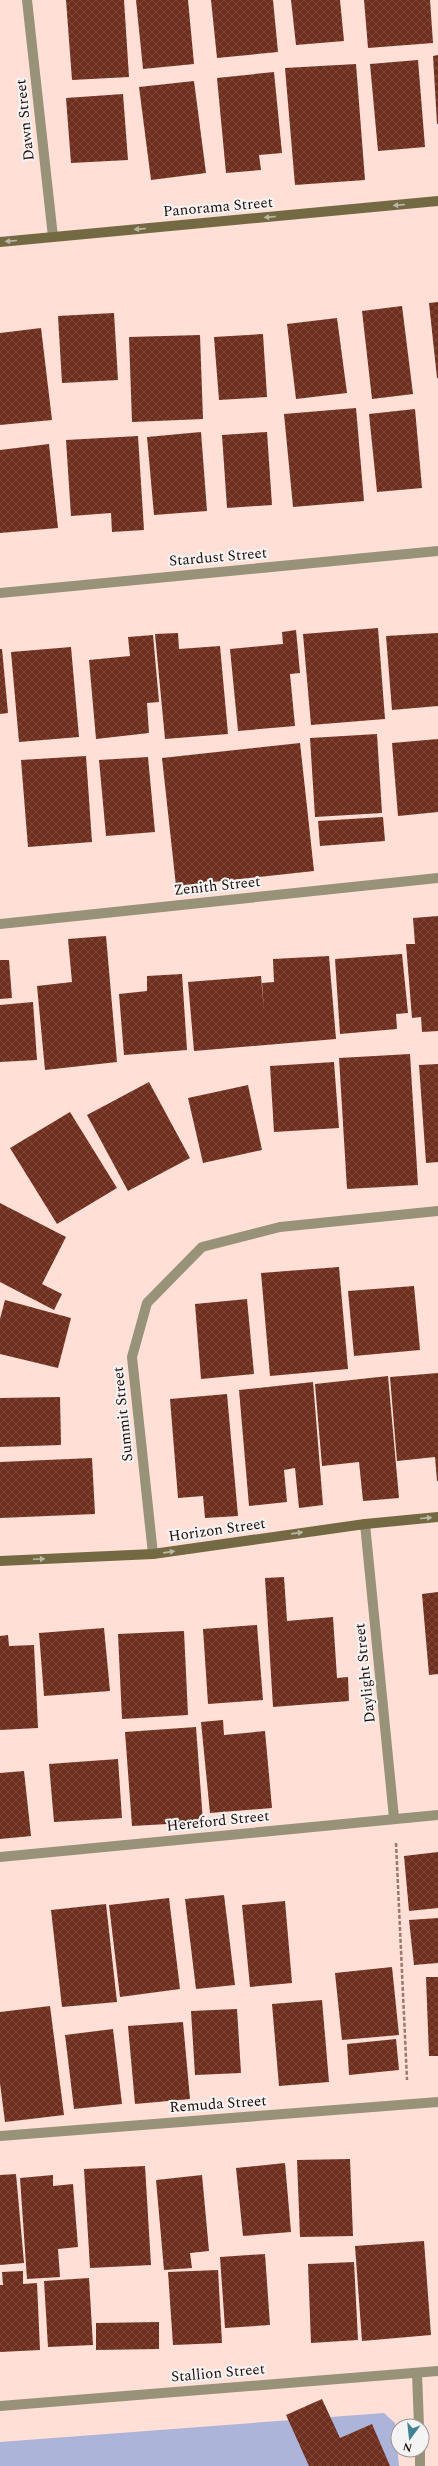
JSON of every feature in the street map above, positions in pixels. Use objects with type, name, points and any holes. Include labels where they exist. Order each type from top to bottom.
[{"type":"street","name":"Dawn Street","points":[[27,0],[53,237]]},
{"type":"street","name":"Panorama Street","points":[[0,242],[438,202]]},
{"type":"street","name":"Stardust Street","points":[[0,593],[438,551]]},
{"type":"street","name":"Zenith Street","points":[[0,924],[438,878]]},
{"type":"street","name":"Summit Street","points":[[153,1554],[132,1357],[147,1302],[202,1247],[280,1227],[438,1211]]},
{"type":"street","name":"Horizon Street","points":[[0,1561],[153,1554],[365,1524],[438,1517]]},
{"type":"street","name":"Daylight Street","points":[[365,1524],[394,1818]]},
{"type":"street","name":"Hereford Street","points":[[0,1857],[394,1818],[438,1815]]},
{"type":"street","name":"Remuda Street","points":[[0,2136],[438,2102]]},
{"type":"street","name":"Stallion Street","points":[[0,2406],[438,2371]]},
{"type":"street","points":[[416,2373],[419,2418]]},
{"type":"path","points":[[394,1818],[408,2104]]},
{"type":"shaded area","points":[[384,2413],[390,2418],[390,2458],[398,2458],[399,2466],[0,2466],[0,2442]]},
{"type":"building","points":[[66,0],[124,0],[129,77],[72,80]]},
{"type":"building","points":[[136,0],[188,0],[194,64],[143,69]]},
{"type":"building","points":[[211,0],[273,0],[278,52],[217,58]]},
{"type":"building","points":[[291,0],[340,0],[344,41],[296,45]]},
{"type":"building","points":[[364,0],[430,0],[433,43],[368,48]]},
{"type":"building","points":[[438,55],[438,124],[437,124],[433,56]]},
{"type":"building","points":[[418,60],[425,147],[378,151],[370,64]]},
{"type":"building","points":[[356,64],[365,180],[295,185],[285,68]]},
{"type":"building","points":[[274,72],[282,153],[259,155],[261,170],[226,173],[217,78]]},
{"type":"building","points":[[194,81],[206,173],[151,180],[139,87]]},
{"type":"building","points":[[123,94],[128,160],[71,163],[66,98]]},
{"type":"building","points":[[438,302],[438,378],[437,378],[429,303]]},
{"type":"building","points":[[402,306],[413,394],[372,399],[362,311]]},
{"type":"building","points":[[114,313],[118,380],[62,383],[58,316]]},
{"type":"building","points":[[337,318],[347,393],[296,399],[287,324]]},
{"type":"building","points":[[41,328],[52,420],[0,425],[0,333]]},
{"type":"building","points":[[263,334],[267,397],[219,400],[214,337]]},
{"type":"building","points":[[200,335],[203,419],[132,422],[129,337]]},
{"type":"building","points":[[356,408],[364,501],[293,507],[284,414]]},
{"type":"building","points":[[415,409],[422,488],[377,492],[369,414]]},
{"type":"building","points":[[201,432],[207,511],[154,515],[147,437]]},
{"type":"building","points":[[267,432],[272,505],[227,508],[222,435]]},
{"type":"building","points":[[138,436],[144,530],[112,532],[111,513],[71,516],[66,440]]},
{"type":"building","points":[[49,444],[58,528],[0,533],[0,450]]},
{"type":"building","points":[[378,628],[385,719],[311,725],[303,634]]},
{"type":"building","points":[[296,630],[300,673],[290,674],[295,726],[238,731],[230,649],[283,644],[282,632]]},
{"type":"building","points":[[178,633],[179,649],[220,646],[228,734],[165,739],[155,634]]},
{"type":"building","points":[[438,633],[438,706],[392,710],[386,636]]},
{"type":"building","points":[[153,635],[159,702],[147,703],[149,733],[96,739],[89,660],[130,656],[128,637]]},
{"type":"building","points":[[71,647],[79,737],[19,742],[11,652]]},
{"type":"building","points":[[0,649],[2,649],[8,713],[0,714]]},
{"type":"building","points":[[377,734],[382,813],[315,817],[310,738]]},
{"type":"building","points":[[438,739],[438,812],[398,816],[392,743]]},
{"type":"building","points":[[300,743],[314,871],[176,886],[162,758]]},
{"type":"building","points":[[86,756],[92,842],[28,847],[21,760]]},
{"type":"building","points":[[148,757],[155,832],[106,836],[99,760]]},
{"type":"building","points":[[383,817],[385,841],[320,846],[318,821]]},
{"type":"building","points":[[438,916],[438,1031],[422,1032],[421,1017],[412,1018],[406,944],[415,944],[413,918]]},
{"type":"building","points":[[106,936],[117,1062],[45,1070],[37,986],[72,982],[68,939]]},
{"type":"building","points":[[402,954],[408,1013],[396,1014],[397,1029],[340,1034],[335,959]]},
{"type":"building","points":[[329,956],[336,1039],[194,1051],[188,982],[261,976],[264,1011],[262,983],[274,982],[273,959]]},
{"type":"building","points":[[0,960],[9,960],[12,998],[0,999]]},
{"type":"building","points":[[182,974],[187,1050],[124,1055],[119,994],[147,991],[147,976]]},
{"type":"building","points":[[33,1002],[37,1060],[0,1062],[0,1005]]},
{"type":"building","points":[[410,1054],[418,1185],[347,1189],[339,1058]]},
{"type":"building","points":[[334,1062],[339,1128],[274,1132],[270,1066]]},
{"type":"building","points":[[438,1064],[438,1162],[426,1163],[419,1065]]},
{"type":"building","points":[[149,1082],[190,1158],[128,1191],[87,1115]]},
{"type":"building","points":[[248,1085],[262,1150],[203,1163],[188,1098]]},
{"type":"building","points":[[70,1112],[117,1188],[57,1224],[10,1148]]},
{"type":"building","points":[[0,1203],[66,1237],[42,1284],[62,1294],[54,1310],[0,1282]]},
{"type":"building","points":[[339,1267],[348,1369],[270,1376],[261,1273]]},
{"type":"building","points":[[414,1286],[420,1350],[354,1356],[348,1291]]},
{"type":"building","points":[[247,1299],[254,1374],[201,1379],[195,1304]]},
{"type":"building","points":[[5,1300],[71,1318],[58,1368],[0,1354],[0,1319]]},
{"type":"building","points":[[438,1373],[437,1481],[435,1457],[397,1461],[390,1377]]},
{"type":"building","points":[[388,1376],[399,1498],[363,1501],[359,1462],[322,1466],[315,1384]]},
{"type":"building","points":[[313,1382],[323,1505],[299,1508],[295,1468],[284,1470],[287,1502],[249,1506],[239,1390]]},
{"type":"building","points":[[227,1394],[238,1516],[205,1518],[203,1496],[178,1498],[170,1399]]},
{"type":"building","points":[[60,1397],[61,1445],[0,1447],[0,1398]]},
{"type":"building","points":[[92,1458],[95,1514],[0,1518],[0,1462]]},
{"type":"building","points":[[284,1577],[287,1621],[333,1617],[337,1678],[348,1677],[349,1701],[273,1707],[265,1578]]},
{"type":"building","points":[[438,1592],[438,1674],[429,1675],[422,1594]]},
{"type":"building","points":[[257,1625],[263,1700],[208,1704],[203,1629]]},
{"type":"building","points":[[104,1628],[110,1691],[44,1696],[39,1633]]},
{"type":"building","points":[[184,1631],[188,1715],[122,1719],[118,1634]]},
{"type":"building","points":[[8,1635],[9,1646],[34,1645],[38,1728],[0,1730],[0,1636]]},
{"type":"building","points":[[223,1720],[224,1735],[265,1731],[272,1808],[210,1813],[201,1722]]},
{"type":"building","points":[[196,1727],[203,1822],[132,1826],[125,1732]]},
{"type":"building","points":[[118,1759],[122,1818],[54,1822],[49,1764]]},
{"type":"building","points":[[24,1771],[31,1836],[0,1839],[0,1773]]},
{"type":"building","points":[[438,1852],[438,1908],[409,1911],[404,1856]]},
{"type":"building","points":[[224,1895],[235,1985],[196,1989],[185,1899]]},
{"type":"building","points":[[169,1898],[180,1989],[120,1997],[109,1905]]},
{"type":"building","points":[[285,1901],[292,1983],[250,1987],[242,1905]]},
{"type":"building","points":[[106,1904],[117,2002],[62,2007],[51,1910]]},
{"type":"building","points":[[438,1918],[438,1963],[414,1965],[409,1920]]},
{"type":"building","points":[[392,1967],[399,2035],[342,2040],[335,1973]]},
{"type":"building","points":[[426,1977],[438,1977],[438,2056],[429,2056]]},
{"type":"building","points":[[322,2000],[329,2082],[279,2086],[272,2004]]},
{"type":"building","points":[[50,2006],[64,2115],[5,2122],[0,2083],[0,2012]]},
{"type":"building","points":[[237,2009],[241,2073],[195,2075],[191,2011]]},
{"type":"building","points":[[183,2022],[190,2099],[135,2104],[128,2026]]},
{"type":"building","points":[[113,2029],[122,2104],[74,2109],[65,2035]]},
{"type":"building","points":[[396,2039],[399,2070],[349,2075],[347,2044]]},
{"type":"building","points":[[350,2159],[353,2236],[300,2237],[297,2160]]},
{"type":"building","points":[[285,2163],[291,2232],[243,2236],[236,2168]]},
{"type":"building","points":[[145,2166],[151,2265],[90,2268],[84,2169]]},
{"type":"building","points":[[16,2174],[24,2263],[0,2265],[0,2175]]},
{"type":"building","points":[[53,2175],[53,2186],[73,2184],[78,2247],[58,2249],[60,2277],[27,2279],[20,2178]]},
{"type":"building","points":[[202,2175],[209,2251],[190,2253],[192,2268],[164,2270],[156,2180]]},
{"type":"building","points":[[424,2241],[431,2335],[362,2341],[355,2246]]},
{"type":"building","points":[[265,2254],[270,2325],[225,2328],[220,2257]]},
{"type":"building","points":[[354,2262],[358,2340],[311,2343],[308,2264]]},
{"type":"building","points":[[218,2270],[222,2343],[173,2345],[168,2272]]},
{"type":"building","points":[[23,2271],[23,2284],[37,2283],[40,2350],[0,2352],[0,2285],[3,2285],[2,2272]]},
{"type":"building","points":[[89,2278],[93,2345],[48,2347],[44,2281]]},
{"type":"building","points":[[159,2322],[159,2349],[96,2350],[96,2323]]},
{"type":"building","points":[[322,2399],[340,2438],[372,2424],[390,2466],[309,2466],[286,2415]]}]
